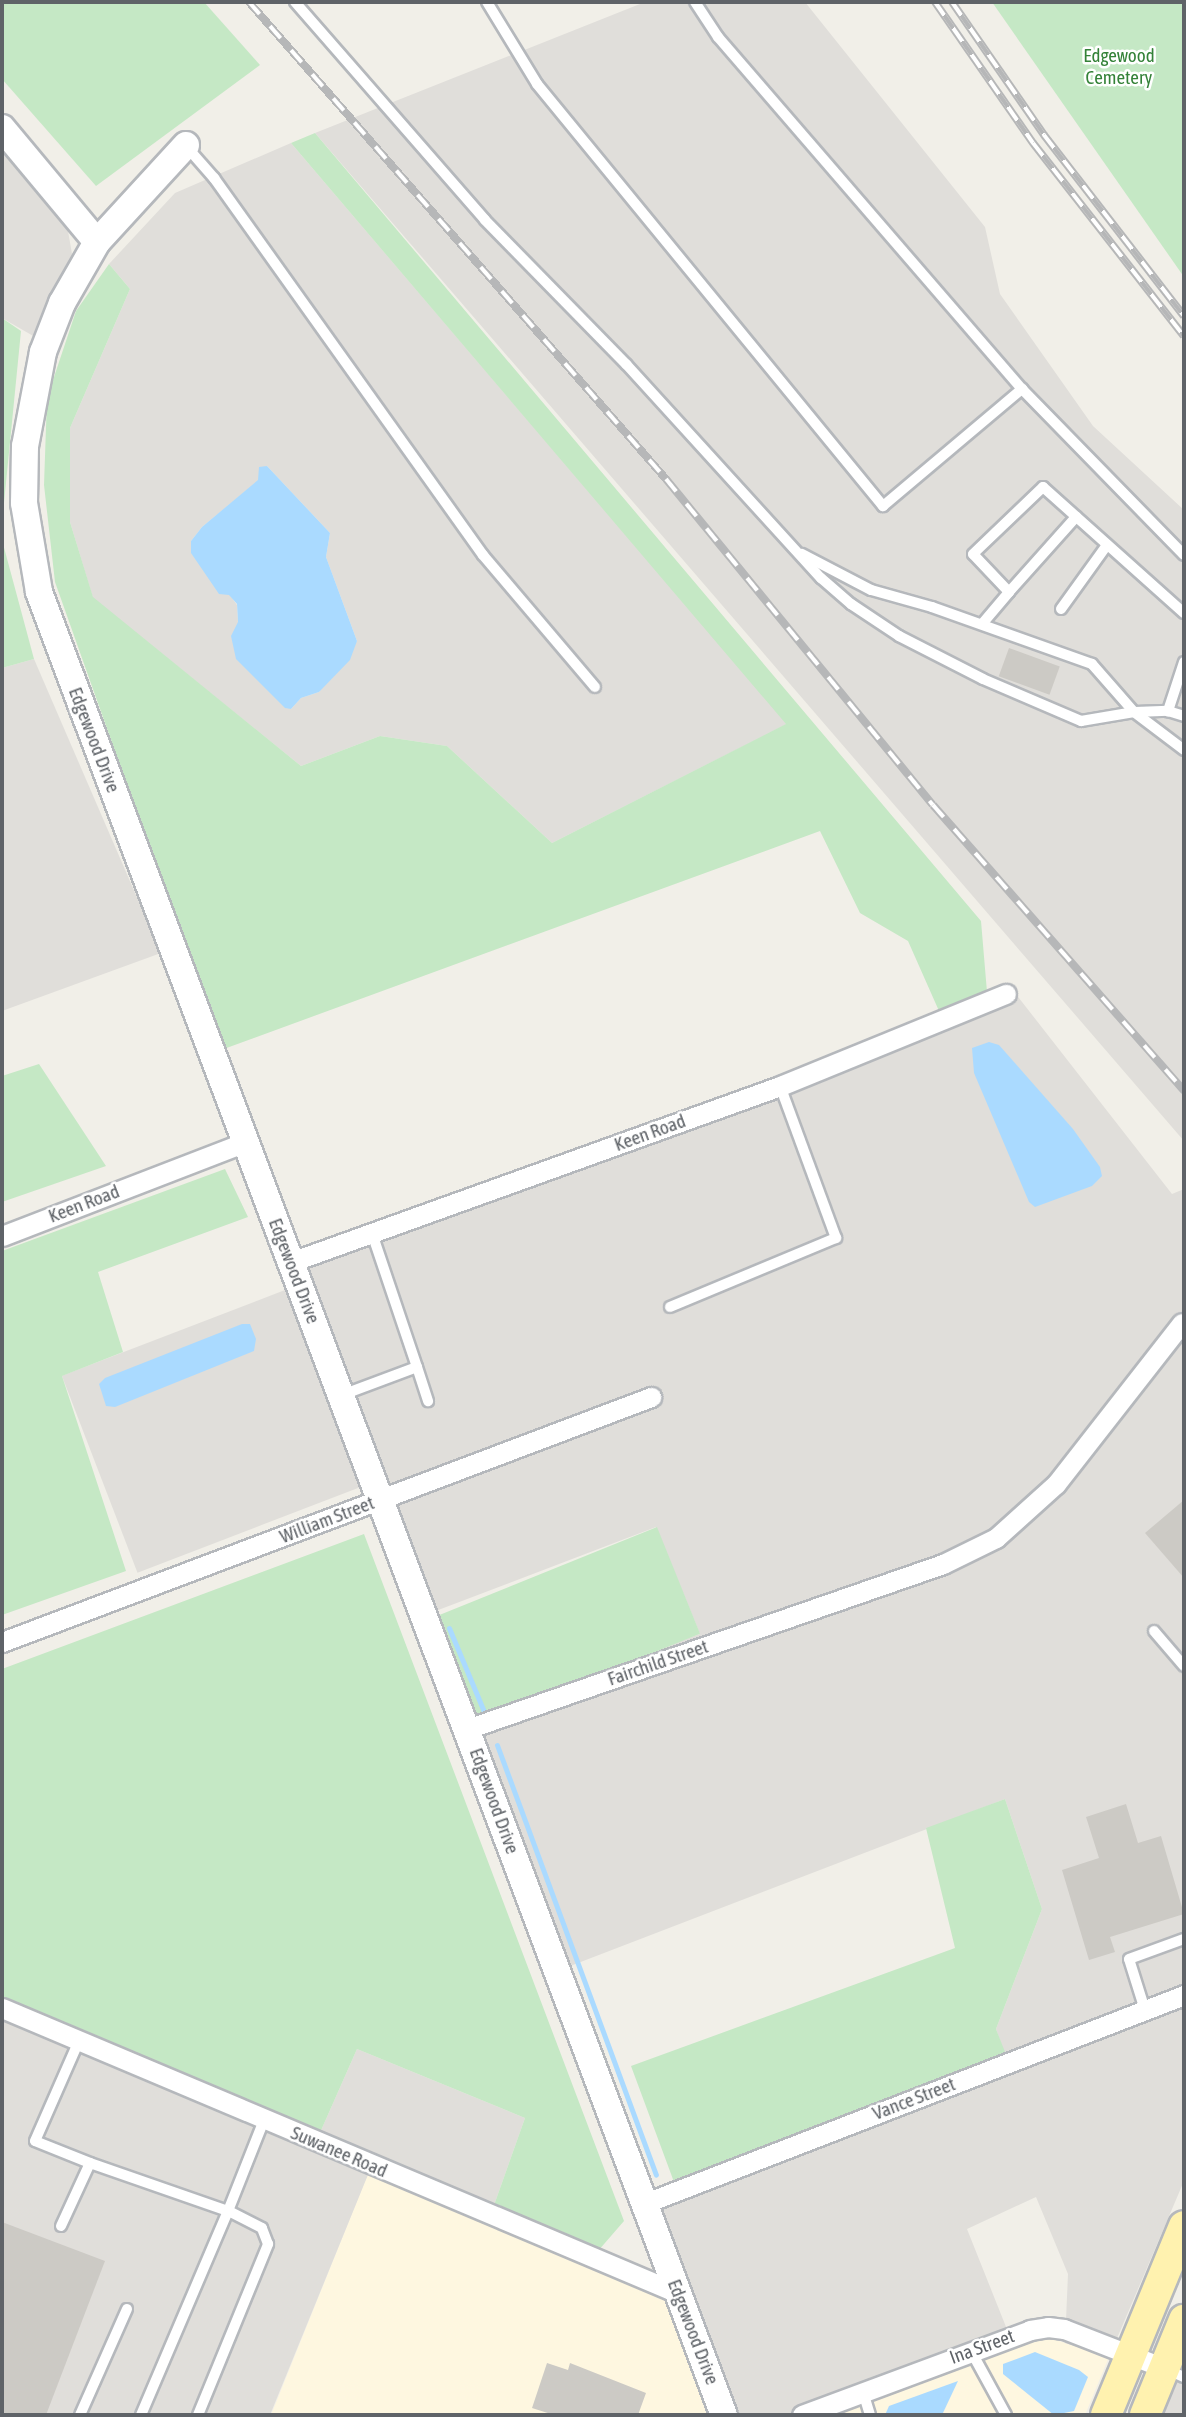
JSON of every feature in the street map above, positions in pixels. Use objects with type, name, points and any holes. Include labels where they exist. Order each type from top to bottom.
[{"type":"main road","points":[[1106,2415],[1184,2226]]},
{"type":"main road","points":[[1144,2415],[1174,2373],[1184,2320]]},
{"type":"street","points":[[2,128],[97,242]]},
{"type":"street","name":"Edgewood Drive","points":[[186,145],[97,242],[62,303],[43,352],[25,446],[24,503],[30,553],[39,592],[724,2415]]},
{"type":"street","name":"Keen Road","points":[[291,1262],[780,1086],[1006,994]]},
{"type":"street","name":"Keen Road","points":[[2,1236],[245,1142]]},
{"type":"street","name":"Fairchild Street","points":[[467,1729],[943,1564],[996,1538],[1056,1484],[1182,1323]]},
{"type":"street","name":"William Street","points":[[2,1642],[651,1397]]},
{"type":"street","name":"Vance Street","points":[[643,2204],[1184,1995]]},
{"type":"street","name":"Suwanee Road","points":[[2,2008],[78,2043],[678,2293]]},
{"type":"street","name":"Ina Street","points":[[802,2415],[971,2351],[1030,2330],[1048,2327],[1064,2329],[1174,2373]]},
{"type":"lane","points":[[295,2],[485,220],[626,364],[708,456],[802,554],[821,578],[851,604],[899,636],[983,679],[1081,721],[1134,712],[1168,711],[1184,716]]},
{"type":"lane","points":[[487,2],[537,84],[883,506],[1022,389]]},
{"type":"lane","points":[[695,2],[718,37],[1022,389],[1184,555]]},
{"type":"lane","points":[[186,145],[214,178],[483,555],[595,687]]},
{"type":"lane","points":[[1009,592],[973,554],[1043,487],[1184,613]]},
{"type":"lane","points":[[982,624],[1076,517]]},
{"type":"lane","points":[[1061,609],[1107,545]]},
{"type":"lane","points":[[802,554],[870,590],[982,624],[1092,664],[1134,712],[1184,750]]},
{"type":"lane","points":[[1168,711],[1184,662]]},
{"type":"lane","points":[[670,1307],[836,1238],[780,1086]]},
{"type":"lane","points":[[372,1233],[428,1401]]},
{"type":"lane","points":[[341,1395],[417,1367]]},
{"type":"lane","points":[[1154,1631],[1184,1666]]},
{"type":"lane","points":[[1145,2010],[1129,1959],[1184,1939]]},
{"type":"lane","points":[[78,2043],[35,2141],[228,2211],[262,2228],[268,2244],[198,2415]]},
{"type":"lane","points":[[141,2415],[264,2120]]},
{"type":"lane","points":[[61,2226],[90,2163]]},
{"type":"lane","points":[[80,2415],[127,2309]]},
{"type":"lane","points":[[971,2351],[1006,2415]]},
{"type":"lane","points":[[863,2392],[870,2415]]},
{"type":"shaded area","points":[[645,2],[805,2],[985,227],[1000,294],[1093,426],[1184,510],[1184,1141],[315,133]]},
{"type":"shaded area","points":[[291,143],[787,724],[552,843],[447,746],[380,736],[301,766],[93,598],[70,522],[70,428],[130,289],[109,264],[175,193]],"holes":[[[267,466],[330,533],[326,557],[357,641],[319,692],[301,698],[291,709],[238,622],[237,605],[191,541],[202,527],[259,480]]]},
{"type":"shaded area","points":[[2,151],[68,231],[72,254],[35,337],[2,318]]},
{"type":"shaded area","points":[[34,659],[161,953],[2,1011],[2,668]]},
{"type":"shaded area","points":[[1008,984],[1172,1194],[1184,1189],[1184,2181],[1109,2357],[1065,2343],[1068,2274],[1036,2197],[967,2229],[1014,2347],[832,2415],[731,2415],[649,2191],[1006,2058],[996,2029],[1042,1909],[1005,1799],[565,1968],[472,1715],[700,1634],[656,1527],[433,1612],[301,1268],[944,1026],[939,1011]]},
{"type":"shaded area","points":[[285,1290],[361,1487],[137,1573],[62,1376]]},
{"type":"shaded area","points":[[2,2002],[319,2135],[357,2049],[525,2118],[493,2208],[374,2160],[270,2415],[2,2415]]},
{"type":"shaded area","points":[[374,2159],[656,2275],[707,2415],[271,2415]]},
{"type":"shaded area","points":[[1043,2336],[1109,2357],[1085,2415],[832,2415]]},
{"type":"shaded area","points":[[1184,2363],[1184,2415],[1162,2415]]},
{"type":"green space","points":[[2,2],[204,2],[260,65],[96,186],[2,79]]},
{"type":"green space","name":"Edgewood Cemetery","points":[[992,2],[1184,2],[1184,277]]},
{"type":"green space","points":[[315,133],[981,921],[987,992],[939,1011],[908,941],[860,913],[820,831],[221,1050],[55,582],[44,485],[47,398],[76,311],[109,264],[130,289],[70,428],[70,522],[93,597],[301,766],[380,736],[447,746],[552,843],[786,724],[291,143]]},
{"type":"green space","points":[[2,318],[21,331],[2,523]]},
{"type":"green space","points":[[2,540],[34,659],[2,668]]},
{"type":"green space","points":[[39,1064],[106,1166],[2,1202],[2,1076]]},
{"type":"green space","points":[[225,1169],[248,1217],[98,1272],[123,1352],[62,1376],[126,1571],[2,1615],[2,1251]]},
{"type":"green space","points":[[657,1527],[700,1634],[478,1724],[434,1617]]},
{"type":"green space","points":[[364,1534],[624,2221],[598,2251],[493,2208],[525,2118],[357,2049],[319,2135],[2,2002],[2,1669]]},
{"type":"green space","points":[[1005,1799],[1042,1909],[996,2029],[1007,2057],[674,2182],[631,2066],[955,1948],[926,1828]]},
{"type":"water","points":[[267,466],[330,533],[326,557],[357,641],[350,660],[319,692],[301,698],[291,709],[285,708],[236,659],[231,636],[238,622],[237,604],[229,595],[219,594],[191,553],[191,541],[202,527],[258,480],[259,467]]},
{"type":"water","points":[[989,1042],[999,1045],[1073,1129],[1100,1167],[1102,1176],[1092,1186],[1035,1207],[1029,1202],[974,1073],[972,1048]]},
{"type":"water","points":[[242,1324],[250,1324],[256,1339],[254,1351],[115,1407],[106,1406],[99,1384],[105,1378]]},
{"type":"water","points":[[1035,2352],[1079,2370],[1088,2377],[1074,2411],[1054,2415],[1003,2374],[1003,2364]]},
{"type":"water","points":[[958,2381],[942,2415],[885,2415],[889,2406]]},
{"type":"building","points":[[1009,648],[1060,666],[1049,695],[999,676]]},
{"type":"building","points":[[1184,1500],[1184,1578],[1145,1533]]},
{"type":"building","points":[[1126,1804],[1138,1843],[1161,1836],[1184,1914],[1110,1937],[1115,1952],[1089,1960],[1062,1870],[1099,1858],[1086,1817]]},
{"type":"building","points":[[2,2222],[105,2261],[46,2415],[2,2415]]},
{"type":"building","points":[[547,2363],[568,2370],[570,2363],[646,2393],[638,2415],[554,2415],[532,2408]]},
{"type":"waterway","points":[[449,1628],[485,1714]]},
{"type":"waterway","points":[[497,1745],[656,2174]]},
{"type":"railway","points":[[249,2],[666,479],[933,805],[1184,1091]]},
{"type":"railway","points":[[935,2],[1033,143],[1184,336]]},
{"type":"railway","points":[[952,2],[1044,135],[1184,316]]}]
